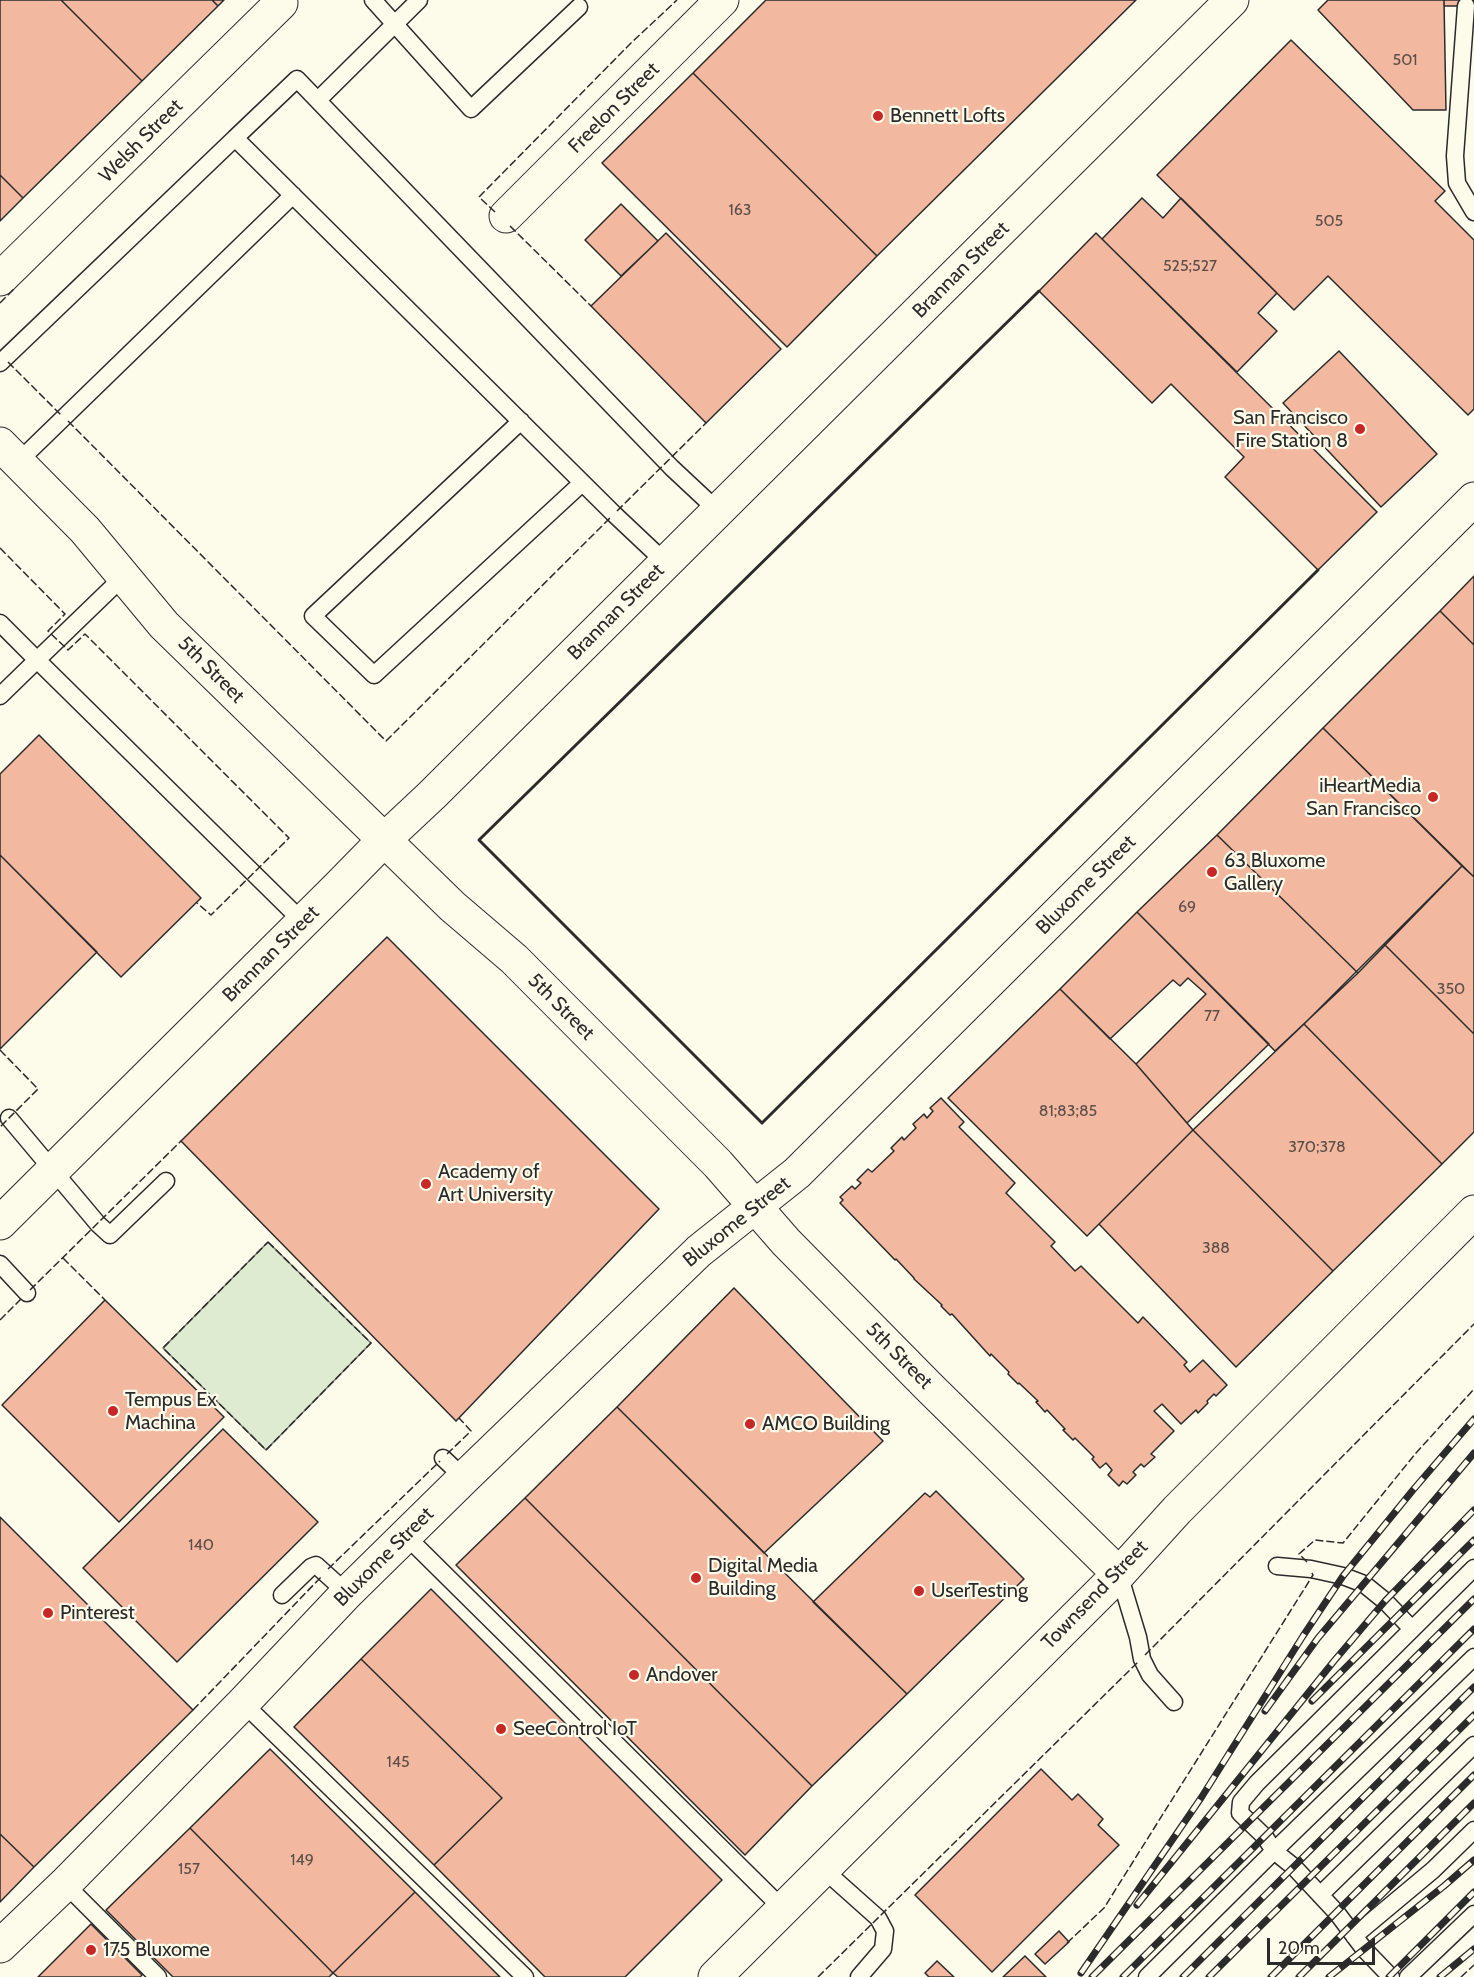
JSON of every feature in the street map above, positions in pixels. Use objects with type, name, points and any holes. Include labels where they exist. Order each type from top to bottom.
[{"type":"street","name":"Freelon Street","points":[[506,216],[722,0]]},
{"type":"street","name":"Brannan Street","points":[[0,1223],[1232,0]]},
{"type":"street","name":"Welsh Street","points":[[0,279],[281,3]]},
{"type":"street","name":"5th Street","points":[[9,453],[85,530],[164,624],[452,906],[514,960],[718,1164],[786,1242],[1119,1574]]},
{"type":"street","name":"Bluxome Street","points":[[0,1946],[243,1703],[405,1535],[453,1468],[699,1251],[797,1173],[1474,499]]},
{"type":"street","name":"Townsend Street","points":[[715,1977],[1119,1574],[1185,1501],[1474,1212]]},
{"type":"lane","points":[[373,0],[471,109],[579,7]]},
{"type":"lane","points":[[318,100],[419,0]]},
{"type":"lane","points":[[1466,6],[1455,156],[1457,183],[1474,212]]},
{"type":"lane","points":[[0,363],[297,79],[672,468],[718,511]]},
{"type":"lane","points":[[235,138],[582,483],[666,563]]},
{"type":"lane","points":[[9,453],[293,195]]},
{"type":"lane","points":[[521,421],[313,616],[374,675],[582,483]]},
{"type":"lane","points":[[0,696],[125,575]]},
{"type":"lane","points":[[0,623],[303,922]]},
{"type":"lane","points":[[9,1118],[98,1224],[110,1235],[166,1181]]},
{"type":"lane","points":[[0,1264],[27,1293]]},
{"type":"lane","points":[[405,1535],[783,1909]]},
{"type":"lane","points":[[282,1595],[311,1567],[316,1565],[347,1593]]},
{"type":"lane","points":[[1277,1566],[1311,1569],[1343,1576],[1364,1584],[1385,1601],[1412,1629]]},
{"type":"lane","points":[[1391,1977],[1320,1895],[1294,1867],[1274,1851],[1264,1837],[1240,1813],[1241,1802],[1257,1783],[1474,1568]]},
{"type":"lane","points":[[1119,1574],[1138,1637],[1142,1659],[1150,1675],[1174,1702]]},
{"type":"lane","points":[[1148,1977],[1474,1657]]},
{"type":"lane","points":[[243,1703],[525,1977]]},
{"type":"lane","points":[[1320,1895],[1474,1745]]},
{"type":"lane","points":[[1354,1936],[1433,1870],[1474,1830]]},
{"type":"lane","points":[[823,1869],[878,1918],[885,1931],[883,1949],[859,1977]]},
{"type":"lane","points":[[64,1884],[158,1977]]},
{"type":"lane","points":[[1408,1977],[1474,1914]]},
{"type":"green space","points":[[268,1242],[371,1343],[266,1450],[163,1348]]},
{"type":"building","points":[[0,0],[61,0],[142,81],[23,198],[0,175]]},
{"type":"building","points":[[61,0],[212,0],[218,6],[142,81]]},
{"type":"building","points":[[212,0],[224,0],[218,6]]},
{"type":"building","name":"Bennett Lofts","points":[[766,0],[1136,0],[877,256],[693,73]]},
{"type":"building","points":[[1328,0],[1444,0],[1446,110],[1413,110],[1318,10]]},
{"type":"building","points":[[1444,0],[1474,0],[1474,6],[1444,6]]},
{"type":"building","points":[[1291,40],[1445,191],[1435,201],[1474,240],[1474,409],[1468,415],[1328,276],[1294,310],[1157,175]]},
{"type":"building","points":[[693,73],[877,256],[787,347],[602,163]]},
{"type":"building","points":[[0,175],[23,198],[0,221]]},
{"type":"building","points":[[1142,198],[1163,218],[1181,198],[1277,293],[1258,313],[1277,331],[1237,372],[1102,239]]},
{"type":"building","points":[[621,204],[658,241],[621,276],[585,240]]},
{"type":"building","points":[[666,233],[781,349],[706,423],[591,306]]},
{"type":"building","points":[[1096,233],[1377,512],[1318,570],[1225,477],[1244,457],[1171,384],[1152,403],[1039,291]]},
{"type":"building","name":"San Francisco Fire Station 8","points":[[1339,351],[1437,454],[1381,507],[1283,403]]},
{"type":"building","points":[[1474,576],[1474,645],[1440,611]]},
{"type":"building","name":"iHeartMedia San Francisco","points":[[1440,611],[1474,645],[1474,877],[1323,728]]},
{"type":"building","points":[[1323,728],[1462,866],[1358,973],[1217,835]]},
{"type":"building","points":[[39,735],[201,898],[121,977],[0,855],[0,774]]},
{"type":"building","points":[[1217,835],[1358,973],[1275,1051],[1137,912]]},
{"type":"building","points":[[0,855],[97,952],[0,1049]]},
{"type":"building","points":[[1462,866],[1474,877],[1474,1034],[1384,944]]},
{"type":"building","points":[[1137,912],[1269,1044],[1187,1123],[1136,1064],[1206,994],[1188,978],[1180,986],[1173,980],[1110,1039],[1060,989]]},
{"type":"building","name":"Academy of Art University","points":[[387,937],[659,1209],[456,1421],[181,1141]]},
{"type":"building","points":[[1384,944],[1474,1034],[1474,1132],[1442,1164],[1304,1024]]},
{"type":"building","points":[[1060,989],[1136,1064],[1193,1130],[1087,1236],[948,1098]]},
{"type":"building","points":[[1304,1024],[1442,1164],[1333,1271],[1193,1130]]},
{"type":"building","points":[[941,1098],[964,1122],[959,1127],[1015,1183],[1006,1193],[1055,1242],[1051,1246],[1075,1271],[1081,1266],[1138,1323],[1143,1317],[1187,1362],[1184,1365],[1190,1372],[1203,1360],[1227,1385],[1216,1396],[1214,1394],[1198,1413],[1196,1410],[1181,1424],[1162,1404],[1154,1411],[1174,1431],[1151,1454],[1155,1457],[1144,1467],[1141,1464],[1133,1472],[1136,1475],[1127,1484],[1123,1481],[1119,1486],[1108,1475],[1112,1470],[1106,1463],[1100,1468],[1092,1459],[1094,1457],[1075,1438],[1073,1440],[1063,1430],[1065,1429],[1047,1410],[1045,1412],[1036,1402],[1038,1401],[1008,1374],[1009,1372],[991,1354],[990,1356],[952,1314],[950,1315],[840,1203],[843,1200],[840,1197],[852,1186],[855,1189],[861,1183],[857,1180],[868,1169],[872,1172],[894,1151],[891,1148],[902,1137],[904,1140],[916,1128],[913,1124],[924,1114],[927,1118],[933,1111],[930,1108]]},
{"type":"building","points":[[1193,1130],[1333,1271],[1236,1367],[1099,1224]]},
{"type":"building","name":"AMCO Building","points":[[734,1288],[883,1441],[764,1553],[617,1407]]},
{"type":"building","name":"Tempus Ex Machina","points":[[105,1300],[224,1417],[119,1522],[2,1405]]},
{"type":"building","name":"Digital Media Building","points":[[617,1407],[907,1694],[812,1786],[525,1498]]},
{"type":"building","points":[[223,1429],[318,1522],[177,1662],[83,1568]]},
{"type":"building","name":"UserTesting","points":[[936,1491],[1024,1579],[907,1694],[813,1602],[925,1493],[930,1497]]},
{"type":"building","name":"Andover","points":[[525,1498],[812,1786],[745,1855],[456,1565]]},
{"type":"building","name":"Pinterest","points":[[0,1517],[193,1710],[34,1867],[0,1834]]},
{"type":"building","name":"SeeControl IoT","points":[[431,1589],[722,1880],[625,1977],[545,1977],[434,1865],[502,1798],[361,1659]]},
{"type":"building","points":[[361,1659],[502,1798],[434,1865],[294,1727]]},
{"type":"building","points":[[270,1749],[415,1892],[333,1973],[190,1828]]},
{"type":"building","points":[[1041,1769],[1072,1800],[1078,1794],[1103,1819],[1098,1825],[1119,1845],[992,1972],[915,1895]]},
{"type":"building","points":[[190,1828],[333,1973],[329,1977],[173,1977],[106,1910]]},
{"type":"building","points":[[0,1834],[34,1867],[0,1902]]},
{"type":"building","points":[[415,1892],[500,1977],[338,1977],[333,1973]]},
{"type":"building","name":"175 Bluxome","points":[[91,1924],[142,1975],[140,1977],[38,1977]]},
{"type":"building","points":[[1059,1931],[1069,1942],[1045,1964],[1035,1954]]},
{"type":"building","points":[[1025,1956],[1046,1977],[1003,1977]]},
{"type":"building","points":[[937,1961],[954,1977],[929,1977],[925,1973]]},
{"type":"railway","points":[[1081,1973],[1201,1798],[1343,1576],[1474,1419]]},
{"type":"railway","points":[[1265,1711],[1318,1638],[1474,1453]]},
{"type":"railway","points":[[1137,1905],[1385,1601],[1474,1510]]},
{"type":"railway","points":[[1312,1701],[1474,1540]]},
{"type":"railway","points":[[1092,1977],[1474,1599]]},
{"type":"railway","points":[[1123,1977],[1474,1629]]},
{"type":"railway","points":[[1183,1977],[1474,1687]]},
{"type":"railway","points":[[1209,1977],[1474,1715]]},
{"type":"railway","points":[[1271,1977],[1474,1775]]},
{"type":"railway","points":[[1299,1977],[1474,1803]]},
{"type":"railway","points":[[1329,1977],[1474,1860]]},
{"type":"railway","points":[[1389,1977],[1474,1892]]},
{"type":"railway","points":[[1440,1977],[1474,1949]]},
{"type":"fence","points":[[495,212],[479,197],[631,43],[677,0]]},
{"type":"fence","points":[[510,226],[591,306]]},
{"type":"fence","points":[[0,303],[15,288]]},
{"type":"fence","points":[[8,362],[61,415]]},
{"type":"fence","points":[[68,421],[386,741],[611,517]]},
{"type":"fence","points":[[617,511],[706,423]]},
{"type":"fence","points":[[0,548],[65,614],[48,631],[68,650],[85,634],[289,838],[211,915],[197,903]]},
{"type":"fence","points":[[0,1050],[38,1089],[0,1127]]},
{"type":"fence","points":[[30,1290],[181,1141]]},
{"type":"fence","points":[[268,1242],[371,1343],[266,1450],[163,1348],[268,1242]]},
{"type":"fence","points":[[63,1258],[105,1300]]},
{"type":"fence","points":[[0,1320],[23,1297]]},
{"type":"fence","points":[[1145,1655],[1474,1324]]},
{"type":"fence","points":[[1307,1562],[1299,1554],[1315,1540],[1343,1543],[1416,1453],[1474,1389]]},
{"type":"fence","points":[[447,1454],[471,1431],[459,1418]]},
{"type":"fence","points":[[328,1569],[440,1461]]},
{"type":"fence","points":[[1067,1943],[1104,1908],[1313,1575],[1312,1573]]},
{"type":"fence","points":[[193,1710],[322,1576]]},
{"type":"fence","points":[[818,1977],[1139,1661]]},
{"type":"fence","points":[[1461,1977],[1474,1965]]},
{"type":"wall","points":[[1039,291],[479,840],[762,1123],[1318,570]]},
{"type":"place","name":"Bennett Lofts","points":[[878,116]]},
{"type":"place","name":"San Francisco Fire Station 8","points":[[1360,429]]},
{"type":"place","name":"iHeartMedia San Francisco","points":[[1433,797]]},
{"type":"place","name":"63 Bluxome Gallery","points":[[1212,872]]},
{"type":"place","name":"Academy of Art University","points":[[426,1184]]},
{"type":"place","name":"Tempus Ex Machina","points":[[113,1411]]},
{"type":"place","name":"AMCO Building","points":[[750,1424]]},
{"type":"place","name":"Digital Media Building","points":[[696,1578]]},
{"type":"place","name":"UserTesting","points":[[919,1591]]},
{"type":"place","name":"Pinterest","points":[[48,1613]]},
{"type":"place","name":"Andover","points":[[634,1675]]},
{"type":"place","name":"SeeControl IoT","points":[[501,1729]]},
{"type":"place","name":"175 Bluxome","points":[[91,1950]]}]
